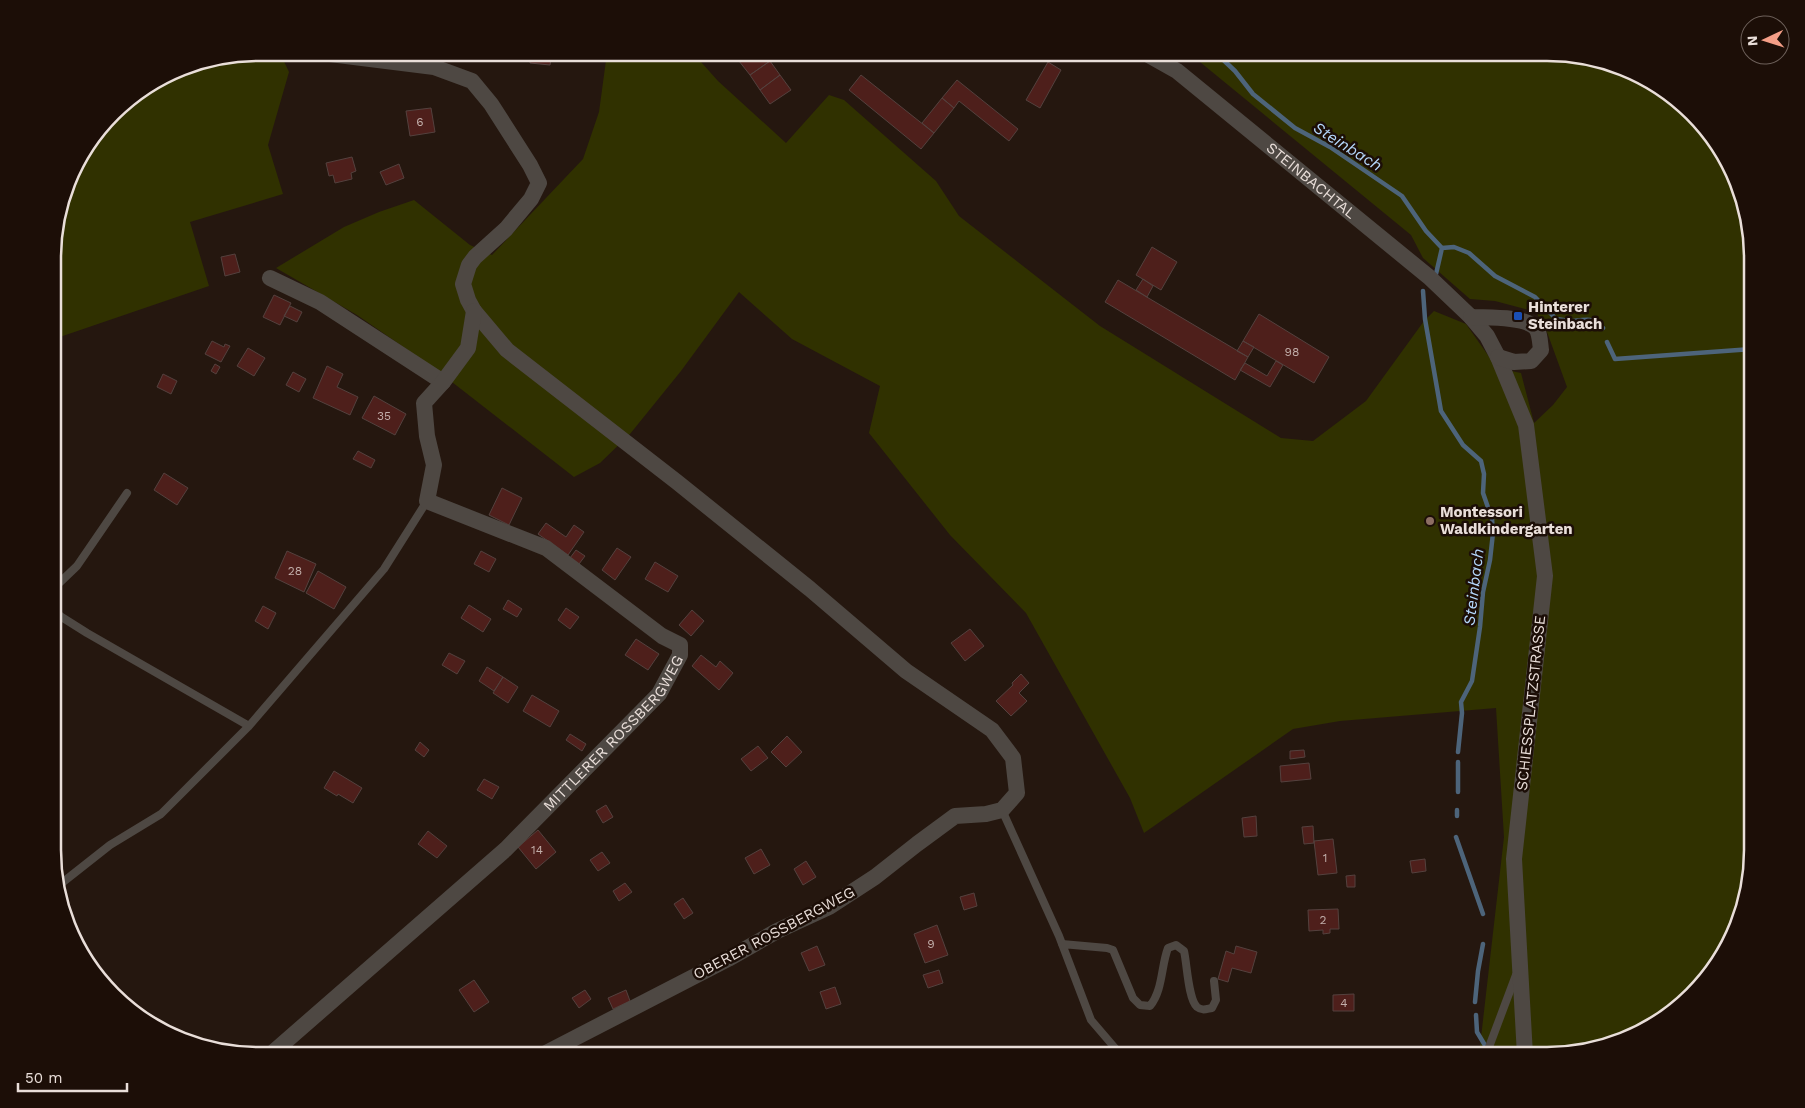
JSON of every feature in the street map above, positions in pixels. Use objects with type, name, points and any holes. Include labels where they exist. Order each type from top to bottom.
[{"type":"street","points":[[389,61],[434,67],[472,81],[491,104],[539,183],[530,199],[506,229],[475,257],[469,265],[463,284],[474,311],[506,350],[788,571],[906,671],[992,730],[1013,758],[1017,793],[1002,810]]},
{"type":"street","name":"STEINBACHTAL","points":[[1160,61],[1177,71],[1428,277],[1472,317],[1487,336],[1498,357]]},
{"type":"street","points":[[270,278],[320,302],[443,382]]},
{"type":"street","points":[[427,500],[434,465],[427,436],[424,403],[443,382],[468,348],[474,311]]},
{"type":"street","points":[[1472,317],[1518,320],[1535,327],[1538,332],[1541,350],[1531,361],[1514,362],[1498,357]]},
{"type":"street","name":"SCHIESSPLATZSTRASSE","points":[[1498,357],[1526,425],[1545,576],[1514,859],[1526,1047]]},
{"type":"street","name":"MITTLERER ROSSBERGWEG","points":[[280,1047],[506,849],[659,694],[680,655],[680,645],[662,636],[546,548],[427,500]]},
{"type":"street","name":"OBERER ROSSBERGWEG","points":[[558,1047],[728,959],[777,931],[829,907],[875,877],[956,816],[986,814],[1002,810]]},
{"type":"lane","points":[[61,581],[77,566],[127,493]]},
{"type":"lane","points":[[64,881],[110,845],[161,814],[249,726],[384,569],[427,500]]},
{"type":"lane","points":[[61,617],[87,634],[249,726]]},
{"type":"lane","points":[[1002,810],[1062,944],[1091,1020],[1114,1047]]},
{"type":"lane","points":[[1062,944],[1113,950],[1133,998],[1140,1005],[1150,1006],[1156,999],[1163,961],[1168,948],[1176,945],[1184,951],[1191,996],[1196,1006],[1204,1010],[1212,1008],[1216,1000],[1214,981]]},
{"type":"lane","points":[[1489,1047],[1521,961]]},
{"type":"shaded area","points":[[284,61],[289,72],[268,145],[283,194],[190,222],[209,286],[61,337],[61,258],[68,207],[76,183],[94,149],[110,128],[128,110],[149,94],[183,76],[207,68],[233,63]]},
{"type":"shaded area","points":[[606,61],[700,61],[718,81],[786,143],[829,95],[844,100],[936,181],[959,216],[1100,326],[1281,438],[1313,441],[1366,401],[1424,321],[1434,311],[1466,324],[1497,368],[1521,373],[1534,423],[1553,405],[1567,387],[1547,332],[1536,312],[1495,301],[1470,299],[1423,258],[1411,235],[1199,61],[1547,61],[1572,63],[1598,68],[1622,76],[1667,102],[1703,138],[1729,183],[1740,220],[1744,258],[1744,850],[1740,888],[1729,925],[1703,970],[1667,1006],[1622,1032],[1598,1040],[1572,1045],[1480,1047],[1504,837],[1496,708],[1340,721],[1293,729],[1144,833],[1130,798],[1026,613],[950,535],[869,433],[880,386],[792,339],[739,292],[681,371],[630,434],[600,463],[574,477],[434,368],[357,315],[276,268],[344,227],[414,200],[470,245],[492,255],[583,159],[599,112]]},
{"type":"building","points":[[530,61],[551,61],[550,65],[530,63]]},
{"type":"building","points":[[739,61],[770,61],[750,75]]},
{"type":"building","points":[[770,61],[780,75],[760,90],[750,75]]},
{"type":"building","points":[[1048,62],[1061,70],[1040,108],[1026,100]]},
{"type":"building","points":[[780,75],[791,90],[770,104],[760,90]]},
{"type":"building","points":[[861,75],[934,133],[921,149],[849,90]]},
{"type":"building","points":[[957,80],[1018,129],[1009,141],[959,101],[954,108],[942,98]]},
{"type":"building","points":[[942,98],[954,108],[934,133],[922,123]]},
{"type":"building","points":[[431,108],[435,132],[410,136],[406,111]]},
{"type":"building","points":[[352,157],[356,171],[351,173],[352,179],[335,183],[333,175],[329,176],[326,163]]},
{"type":"building","points":[[399,164],[404,178],[386,185],[380,172]]},
{"type":"building","points":[[1152,247],[1177,262],[1161,290],[1136,275]]},
{"type":"building","points":[[235,254],[240,272],[225,276],[221,257]]},
{"type":"building","points":[[1143,279],[1153,286],[1147,297],[1136,290]]},
{"type":"building","points":[[1118,280],[1248,357],[1235,380],[1105,302]]},
{"type":"building","points":[[274,295],[291,303],[280,325],[263,317]]},
{"type":"building","points":[[290,306],[302,312],[297,322],[284,316]]},
{"type":"building","points":[[1259,314],[1329,357],[1314,383],[1243,341]]},
{"type":"building","points":[[212,341],[224,347],[225,344],[230,346],[221,362],[205,354]]},
{"type":"building","points":[[1243,341],[1254,347],[1248,357],[1237,351]]},
{"type":"building","points":[[248,348],[265,358],[254,376],[237,366]]},
{"type":"building","points":[[1276,361],[1283,365],[1270,387],[1240,370],[1245,363],[1267,376]]},
{"type":"building","points":[[215,364],[220,367],[216,374],[211,371]]},
{"type":"building","points":[[327,366],[343,374],[337,387],[358,397],[350,415],[313,398]]},
{"type":"building","points":[[293,372],[306,379],[299,392],[286,385]]},
{"type":"building","points":[[163,374],[177,381],[171,394],[157,387]]},
{"type":"building","points":[[374,396],[406,414],[395,435],[362,418]]},
{"type":"building","points":[[358,451],[375,460],[371,468],[353,459]]},
{"type":"building","points":[[164,473],[188,488],[177,505],[154,490]]},
{"type":"building","points":[[502,488],[522,498],[509,525],[489,515]]},
{"type":"building","points":[[546,523],[566,537],[574,525],[584,532],[568,555],[538,534]]},
{"type":"building","points":[[617,548],[631,557],[615,580],[602,570]]},
{"type":"building","points":[[576,550],[585,556],[579,564],[570,558]]},
{"type":"building","points":[[287,551],[316,564],[304,592],[275,578]]},
{"type":"building","points":[[481,551],[496,559],[489,572],[474,564]]},
{"type":"building","points":[[655,562],[678,576],[668,592],[645,579]]},
{"type":"building","points":[[318,571],[346,587],[334,609],[306,593]]},
{"type":"building","points":[[508,600],[522,609],[517,617],[503,609]]},
{"type":"building","points":[[469,605],[491,619],[483,632],[461,618]]},
{"type":"building","points":[[263,606],[276,613],[268,629],[255,621]]},
{"type":"building","points":[[566,608],[579,617],[570,629],[558,620]]},
{"type":"building","points":[[692,610],[704,621],[691,636],[679,625]]},
{"type":"building","points":[[970,629],[984,646],[965,661],[951,643]]},
{"type":"building","points":[[636,639],[659,654],[648,670],[625,655]]},
{"type":"building","points":[[449,653],[465,661],[457,674],[442,665]]},
{"type":"building","points":[[701,655],[716,667],[720,661],[733,673],[719,690],[692,666]]},
{"type":"building","points":[[487,667],[503,677],[494,691],[479,681]]},
{"type":"building","points":[[1021,674],[1029,683],[1019,693],[1027,701],[1011,716],[996,701],[1013,685],[1012,683]]},
{"type":"building","points":[[503,677],[518,687],[508,703],[493,693]]},
{"type":"building","points":[[532,695],[559,711],[550,727],[523,711]]},
{"type":"building","points":[[570,734],[586,744],[582,751],[566,740]]},
{"type":"building","points":[[787,736],[802,752],[786,767],[771,752]]},
{"type":"building","points":[[420,742],[429,750],[424,757],[415,750]]},
{"type":"building","points":[[758,746],[768,758],[751,771],[741,759]]},
{"type":"building","points":[[1304,750],[1305,757],[1290,759],[1290,751]]},
{"type":"building","points":[[1309,763],[1311,779],[1281,782],[1280,766]]},
{"type":"building","points":[[334,771],[362,788],[353,803],[324,788]]},
{"type":"building","points":[[484,779],[499,787],[492,799],[477,790]]},
{"type":"building","points":[[606,805],[613,817],[603,823],[596,811]]},
{"type":"building","points":[[1256,816],[1257,836],[1244,837],[1242,818]]},
{"type":"building","points":[[1313,826],[1314,843],[1304,844],[1302,827]]},
{"type":"building","points":[[538,830],[556,852],[536,869],[518,847]]},
{"type":"building","points":[[428,831],[447,846],[437,858],[418,844]]},
{"type":"building","points":[[1333,839],[1337,873],[1318,875],[1314,841]]},
{"type":"building","points":[[761,849],[770,865],[754,874],[745,858]]},
{"type":"building","points":[[602,852],[610,863],[598,871],[590,860]]},
{"type":"building","points":[[1425,859],[1426,871],[1412,873],[1410,861]]},
{"type":"building","points":[[806,861],[816,877],[803,885],[794,869]]},
{"type":"building","points":[[1355,875],[1355,887],[1347,887],[1346,876]]},
{"type":"building","points":[[625,883],[632,892],[619,901],[613,891]]},
{"type":"building","points":[[974,893],[977,906],[964,910],[960,897]]},
{"type":"building","points":[[683,898],[693,913],[684,919],[674,904]]},
{"type":"building","points":[[1338,909],[1339,929],[1330,929],[1330,933],[1323,934],[1323,930],[1309,931],[1308,910]]},
{"type":"building","points":[[937,925],[948,955],[925,963],[914,934]]},
{"type":"building","points":[[817,946],[825,965],[809,971],[801,953]]},
{"type":"building","points":[[1236,946],[1257,952],[1251,973],[1232,968],[1228,982],[1218,979],[1226,951],[1234,954]]},
{"type":"building","points":[[939,970],[943,983],[928,988],[923,975]]},
{"type":"building","points":[[474,980],[489,1002],[474,1012],[459,990]]},
{"type":"building","points":[[835,987],[841,1004],[826,1009],[820,992]]},
{"type":"building","points":[[585,990],[591,999],[579,1008],[572,998]]},
{"type":"building","points":[[626,990],[630,1001],[613,1009],[608,998]]},
{"type":"building","points":[[1354,994],[1354,1011],[1333,1011],[1333,995]]},
{"type":"waterway","name":"Steinbach","points":[[1224,61],[1253,94],[1295,128],[1330,147],[1402,196],[1426,231],[1442,248],[1436,274]]},
{"type":"waterway","points":[[1442,248],[1454,247],[1469,253],[1495,276],[1535,297],[1556,319],[1589,320],[1603,328]]},
{"type":"waterway","name":"Steinbach","points":[[1423,291],[1425,319],[1441,411],[1463,445],[1481,461],[1484,474],[1483,493],[1492,519],[1493,533],[1490,560],[1483,592],[1472,681],[1461,702],[1462,713],[1458,752]]},
{"type":"waterway","points":[[1607,342],[1615,359],[1744,350]]},
{"type":"waterway","name":"Steinbach","points":[[1458,762],[1458,792]]},
{"type":"waterway","name":"Steinbach","points":[[1457,810],[1457,816]]},
{"type":"waterway","name":"Steinbach","points":[[1456,837],[1483,914]]},
{"type":"waterway","name":"Steinbach","points":[[1475,1002],[1483,944]]},
{"type":"waterway","name":"Steinbach","points":[[1476,1015],[1477,1032],[1486,1047]]},
{"type":"place","name":"Hinterer Steinbach","points":[[1518,316]]},
{"type":"place","name":"Montessori Waldkindergarten","points":[[1430,521]]}]
